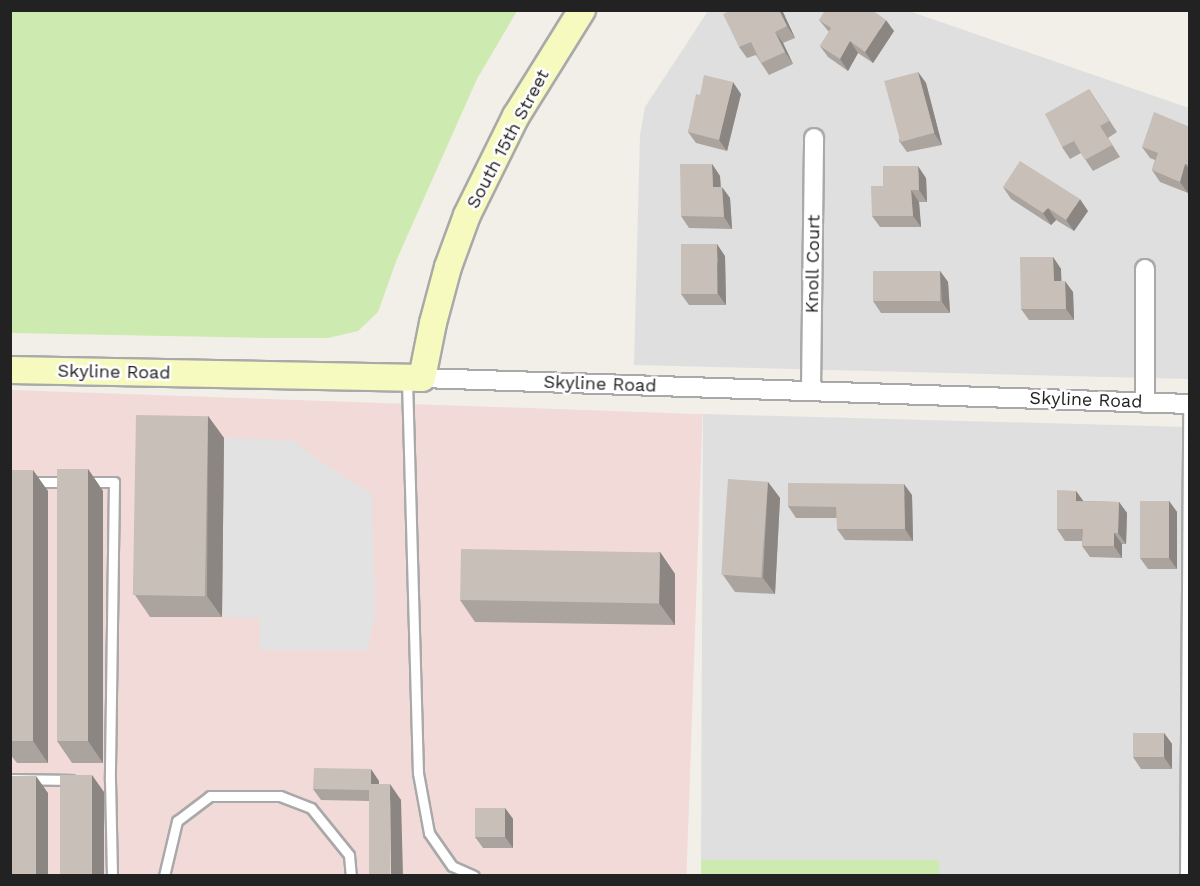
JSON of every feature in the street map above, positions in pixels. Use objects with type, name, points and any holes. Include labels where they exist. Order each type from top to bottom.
[{"type":"main road","name":"South 15th Street","points":[[415,378],[448,267],[467,215],[516,116],[582,10]]},
{"type":"main road","name":"Skyline Road","points":[[10,370],[415,378]]},
{"type":"street","name":"Knoll Court","points":[[811,390],[814,138]]},
{"type":"street","points":[[1144,403],[1145,269]]},
{"type":"street","name":"Skyline Road","points":[[415,378],[1189,404]]},
{"type":"lane","points":[[415,378],[418,773],[429,833],[452,866],[474,876]]},
{"type":"lane","points":[[1185,876],[1189,404]]},
{"type":"lane","points":[[10,482],[114,482],[110,780],[112,876]]},
{"type":"lane","points":[[10,779],[77,780]]},
{"type":"lane","points":[[99,780],[110,780]]},
{"type":"lane","points":[[164,876],[177,821],[210,796],[280,796],[311,808],[349,855],[351,876]]},
{"type":"shaded area","points":[[708,11],[909,11],[1189,108],[1189,379],[634,365],[640,135],[645,107]]},
{"type":"shaded area","points":[[11,390],[703,414],[686,876],[10,876]]},
{"type":"shaded area","points":[[703,414],[1189,427],[1189,875],[939,876],[939,860],[701,861]]},
{"type":"shaded area","points":[[224,438],[293,440],[318,460],[372,494],[375,613],[368,650],[260,650],[260,618],[222,617]]},
{"type":"green space","points":[[11,10],[517,11],[477,79],[397,259],[378,312],[358,331],[328,338],[267,338],[11,333]]},
{"type":"green space","points":[[701,860],[939,860],[939,875],[701,875]]},
{"type":"building","points":[[732,10],[779,10],[787,26],[775,32],[785,52],[761,63],[751,42],[739,47],[723,14]]},
{"type":"building","points":[[825,10],[872,10],[886,20],[865,52],[850,41],[840,59],[820,46],[831,28],[819,20]]},
{"type":"building","points":[[918,72],[934,133],[900,142],[884,81]]},
{"type":"building","points":[[704,75],[733,82],[719,140],[688,132],[696,94],[700,95]]},
{"type":"building","points":[[1089,89],[1109,121],[1100,126],[1112,145],[1085,160],[1074,141],[1062,147],[1045,114]]},
{"type":"building","points":[[1154,112],[1190,127],[1190,165],[1185,164],[1180,182],[1152,170],[1158,153],[1142,147]]},
{"type":"building","points":[[1020,161],[1080,199],[1066,220],[1048,208],[1043,213],[1003,187]]},
{"type":"building","points":[[680,164],[712,164],[713,187],[722,187],[724,217],[681,216]]},
{"type":"building","points":[[883,166],[918,166],[919,190],[911,190],[913,216],[872,216],[871,186],[883,186]]},
{"type":"building","points":[[681,244],[717,244],[717,294],[681,294]]},
{"type":"building","points":[[1020,257],[1053,257],[1054,281],[1065,281],[1066,309],[1021,309]]},
{"type":"building","points":[[873,271],[940,271],[940,301],[873,301]]},
{"type":"building","points":[[136,415],[208,416],[205,596],[133,595]]},
{"type":"building","points":[[57,469],[88,469],[88,741],[57,741]]},
{"type":"building","points":[[10,470],[33,470],[33,741],[10,741]]},
{"type":"building","points":[[728,479],[768,482],[761,578],[721,575]]},
{"type":"building","points":[[788,483],[904,484],[905,529],[837,529],[836,507],[788,506]]},
{"type":"building","points":[[1057,490],[1076,491],[1076,501],[1119,502],[1118,533],[1114,533],[1114,546],[1082,546],[1083,529],[1057,529]]},
{"type":"building","points":[[1140,501],[1169,501],[1169,558],[1140,558]]},
{"type":"building","points":[[461,549],[660,552],[659,603],[460,600]]},
{"type":"building","points":[[1133,733],[1164,733],[1164,757],[1133,757]]},
{"type":"building","points":[[314,768],[371,769],[369,790],[313,789]]},
{"type":"building","points":[[60,775],[92,775],[92,876],[60,876]]},
{"type":"building","points":[[10,776],[36,776],[36,876],[10,876]]},
{"type":"building","points":[[369,784],[390,784],[390,876],[369,876]]},
{"type":"building","points":[[475,808],[505,808],[505,837],[475,837]]}]
